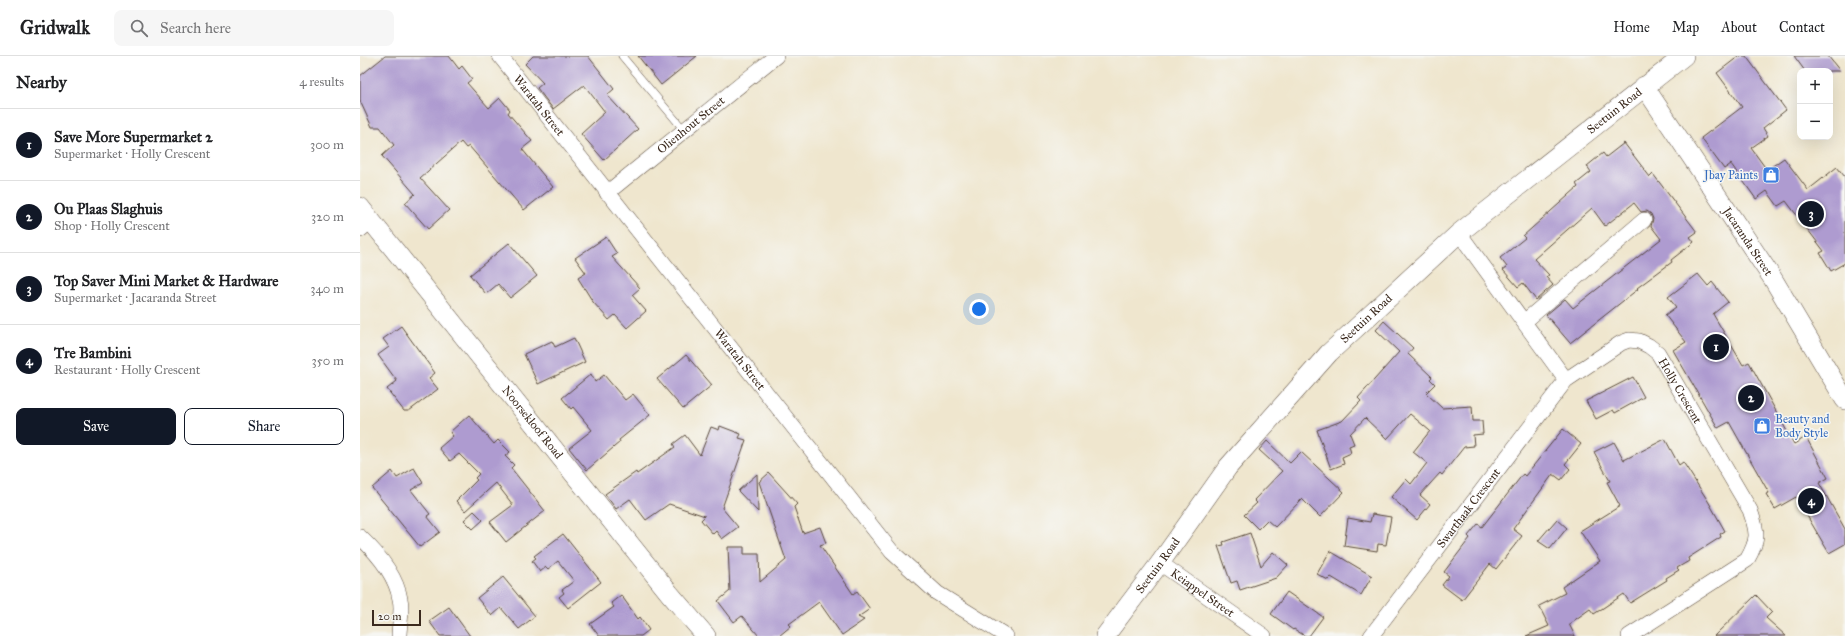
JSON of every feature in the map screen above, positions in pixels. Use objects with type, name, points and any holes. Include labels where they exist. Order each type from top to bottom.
[{"type":"street","name":"Waratah Street","points":[[500,56],[892,552],[937,593],[1006,636]]},
{"type":"street","name":"Olienhout Street","points":[[607,193],[776,56]]},
{"type":"street","name":"Seetuin Road","points":[[1105,636],[1160,563],[1228,467],[1329,353],[1459,234],[1644,86],[1684,56]]},
{"type":"street","name":"Jacaranda Street","points":[[1644,86],[1773,279],[1845,400]]},
{"type":"street","name":"Noorsekloof Road","points":[[364,219],[670,594],[706,636]]},
{"type":"street","points":[[1524,322],[1644,220]]},
{"type":"street","points":[[1459,234],[1566,380]]},
{"type":"street","name":"Holly Crescent","points":[[1566,380],[1625,341],[1634,340],[1649,346],[1658,353],[1750,510],[1756,526],[1756,544],[1747,560],[1629,636]]},
{"type":"street","name":"Swarthaak Crescent","points":[[1371,636],[1566,380]]},
{"type":"street","points":[[360,537],[389,572],[397,586],[401,600],[399,636]]},
{"type":"street","name":"Keiappel Street","points":[[1160,563],[1264,636]]},
{"type":"lane","points":[[622,56],[684,130]]},
{"type":"building","points":[[385,56],[449,56],[459,69],[462,66],[472,79],[467,83],[489,108],[500,98],[510,110],[508,113],[532,141],[522,149],[553,187],[524,210],[469,146],[466,148],[461,142],[420,178],[449,210],[428,229],[405,203],[415,194],[382,156],[394,145],[380,127],[372,127],[360,101],[360,76]]},
{"type":"building","points":[[533,56],[588,56],[614,89],[607,95],[638,129],[604,160],[581,134],[605,112],[584,85],[553,109],[537,88],[543,83],[525,64]]},
{"type":"building","points":[[638,56],[697,56],[661,85]]},
{"type":"building","points":[[1739,56],[1746,56],[1786,110],[1763,128],[1768,136],[1751,148],[1767,170],[1784,158],[1808,190],[1837,167],[1845,177],[1845,263],[1831,271],[1820,253],[1824,251],[1786,201],[1778,206],[1767,191],[1756,199],[1731,164],[1724,169],[1701,138],[1742,107],[1717,73]]},
{"type":"building","points":[[1794,56],[1828,56],[1840,71],[1833,71],[1833,68],[1803,68]]},
{"type":"building","points":[[1624,143],[1650,177],[1653,174],[1697,232],[1690,237],[1694,242],[1671,260],[1672,262],[1637,288],[1638,289],[1570,343],[1546,315],[1565,299],[1573,308],[1661,239],[1651,226],[1653,219],[1651,214],[1647,211],[1641,212],[1634,203],[1605,226],[1592,208],[1534,259],[1549,275],[1546,277],[1553,285],[1536,300],[1523,283],[1518,287],[1503,270],[1507,267],[1500,258],[1525,238],[1523,236],[1578,187],[1576,184],[1591,172],[1587,166],[1603,153],[1606,157]]},
{"type":"building","points":[[606,237],[617,254],[612,257],[640,288],[632,295],[646,311],[627,328],[615,315],[609,320],[593,302],[578,278],[586,273],[575,258]]},
{"type":"building","points":[[509,243],[537,276],[510,298],[498,284],[486,294],[470,275]]},
{"type":"building","points":[[1698,274],[1708,286],[1712,282],[1728,302],[1713,314],[1743,365],[1749,362],[1794,444],[1806,437],[1828,478],[1819,483],[1845,529],[1845,544],[1829,553],[1796,497],[1775,509],[1766,494],[1769,493],[1729,422],[1718,428],[1673,350],[1686,342],[1665,315],[1676,307],[1668,297]]},
{"type":"building","points":[[1384,321],[1413,348],[1408,354],[1432,377],[1430,379],[1435,384],[1426,393],[1442,408],[1472,406],[1473,421],[1482,421],[1483,434],[1473,435],[1474,446],[1464,447],[1442,475],[1440,473],[1420,495],[1430,504],[1417,520],[1391,497],[1406,479],[1411,484],[1427,463],[1413,452],[1430,431],[1410,414],[1387,439],[1365,418],[1350,434],[1354,444],[1349,446],[1351,453],[1342,457],[1344,464],[1331,469],[1317,430],[1342,421],[1361,401],[1358,398],[1399,352],[1376,330]]},
{"type":"building","points":[[401,326],[435,373],[429,378],[438,389],[409,411],[404,411],[387,389],[397,381],[378,355],[389,347],[383,339]]},
{"type":"building","points":[[574,338],[585,362],[538,384],[524,354],[552,341],[555,347]]},
{"type":"building","points":[[686,355],[712,385],[683,409],[657,379]]},
{"type":"building","points":[[591,374],[595,382],[604,375],[625,400],[633,394],[650,415],[619,440],[620,442],[587,470],[569,448],[592,430],[573,407],[571,409],[562,398]]},
{"type":"building","points":[[1633,377],[1644,397],[1615,413],[1613,410],[1596,419],[1586,401]]},
{"type":"building","points":[[469,415],[494,444],[498,440],[510,452],[505,456],[514,465],[511,468],[545,511],[506,542],[490,522],[513,505],[496,483],[465,511],[456,501],[477,480],[475,478],[479,474],[459,454],[450,461],[439,448],[453,436],[450,432]]},
{"type":"building","points":[[720,426],[741,434],[739,438],[746,440],[722,508],[738,527],[722,539],[716,531],[713,534],[701,520],[705,516],[669,504],[646,520],[630,499],[616,509],[605,494],[636,472],[637,474],[675,447],[673,444],[685,435],[700,455],[711,427],[719,430]]},
{"type":"building","points":[[1563,429],[1581,444],[1565,464],[1570,469],[1561,480],[1553,474],[1513,529],[1522,536],[1496,569],[1490,564],[1462,600],[1442,585],[1449,576],[1444,572],[1470,538],[1468,536],[1478,524],[1482,527],[1523,474],[1525,476]]},
{"type":"building","points":[[1665,439],[1679,465],[1683,462],[1708,501],[1725,531],[1720,534],[1721,537],[1688,558],[1689,561],[1677,568],[1679,570],[1666,578],[1667,580],[1630,603],[1624,594],[1594,614],[1590,609],[1569,624],[1575,636],[1526,636],[1549,626],[1539,606],[1565,593],[1562,587],[1600,561],[1580,531],[1620,506],[1607,482],[1610,481],[1594,452],[1614,442],[1624,460]]},
{"type":"building","points":[[1267,441],[1290,463],[1301,452],[1344,492],[1320,517],[1302,499],[1275,527],[1267,520],[1258,529],[1244,515],[1257,503],[1254,500],[1282,471],[1259,450]]},
{"type":"building","points":[[414,468],[423,483],[411,490],[430,514],[427,516],[440,532],[420,547],[372,488],[392,471],[397,478]]},
{"type":"building","points":[[769,473],[797,504],[794,507],[803,533],[820,527],[826,543],[820,545],[853,594],[857,591],[870,609],[858,617],[864,620],[842,635],[819,602],[789,624],[791,626],[779,636],[759,636],[742,616],[734,622],[718,601],[730,591],[728,547],[744,547],[744,554],[759,554],[760,582],[786,560],[759,482]]},
{"type":"building","points":[[757,474],[758,512],[738,491]]},
{"type":"building","points":[[474,511],[483,520],[473,529],[464,520]]},
{"type":"building","points":[[1372,514],[1391,517],[1386,545],[1378,544],[1377,551],[1344,546],[1348,518],[1370,522]]},
{"type":"building","points":[[1557,519],[1567,528],[1550,549],[1538,541]]},
{"type":"building","points":[[1250,533],[1261,566],[1273,552],[1288,565],[1276,578],[1240,590],[1237,581],[1231,583],[1218,546],[1224,545],[1223,542]]},
{"type":"building","points":[[563,534],[601,582],[568,608],[559,597],[564,593],[562,590],[574,581],[558,561],[548,569],[546,567],[540,572],[532,561],[536,558],[534,556]]},
{"type":"building","points":[[1330,551],[1372,576],[1361,595],[1331,577],[1328,580],[1317,574]]},
{"type":"building","points":[[503,577],[535,616],[519,629],[501,608],[492,616],[477,598]]},
{"type":"building","points":[[1287,592],[1323,617],[1309,636],[1305,636],[1294,629],[1293,630],[1271,614]]},
{"type":"building","points":[[621,595],[638,619],[640,617],[649,630],[641,636],[599,636],[590,624],[614,607],[611,603]]},
{"type":"building","points":[[1756,595],[1772,612],[1766,618],[1786,636],[1714,636]]},
{"type":"building","points":[[449,607],[470,636],[440,636],[429,621]]},
{"type":"place","name":"Jbay Paints","points":[[1771,175]]},
{"type":"place","name":"Top Saver Mini Market & Hardware","points":[[1811,214]]},
{"type":"place","name":"Save More Supermarket 2","points":[[1716,347]]},
{"type":"place","name":"Ou Plaas Slaghuis","points":[[1751,398]]},
{"type":"place","name":"Beauty and Body Style","points":[[1762,426]]},
{"type":"place","name":"Tre Bambini","points":[[1811,501]]}]
